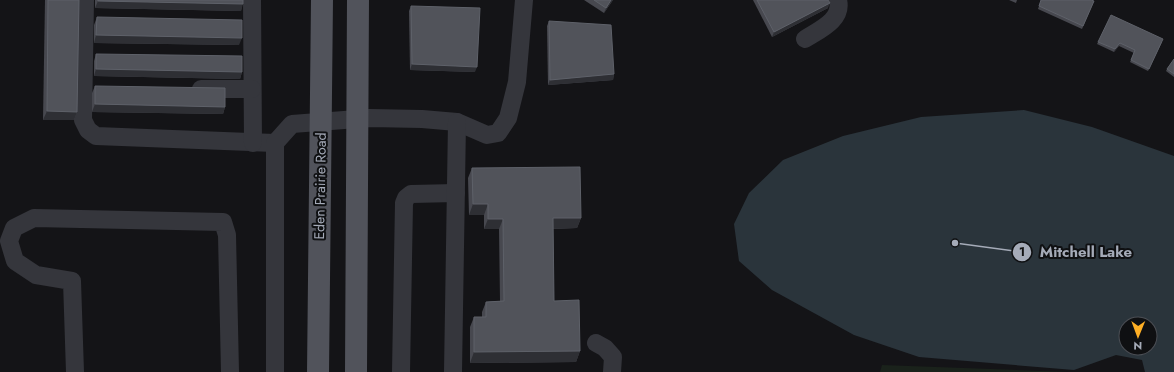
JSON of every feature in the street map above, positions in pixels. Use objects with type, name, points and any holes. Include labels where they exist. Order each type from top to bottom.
[{"type":"main road","name":"Eden Prairie Road","points":[[318,372],[322,0]]},
{"type":"main road","points":[[356,372],[358,0]]},
{"type":"street","points":[[85,0],[91,88],[83,120],[88,130],[96,136],[275,143]]},
{"type":"street","points":[[252,0],[253,143]]},
{"type":"street","points":[[275,372],[275,143],[292,124],[357,119],[422,119],[457,122],[487,135],[498,133],[508,118],[517,82],[524,0]]},
{"type":"street","points":[[805,39],[834,20],[838,14],[838,0]]},
{"type":"street","points":[[183,88],[252,89]]},
{"type":"street","points":[[453,372],[457,122]]},
{"type":"street","points":[[401,372],[404,203],[406,198],[411,194],[456,193]]},
{"type":"street","points":[[75,372],[72,281],[36,275],[15,261],[9,241],[14,228],[34,218],[223,222],[227,235],[230,372]]},
{"type":"street","points":[[596,343],[605,348],[613,358],[612,372]]},
{"type":"shaded area","points":[[1024,110],[1092,127],[1174,156],[1174,372],[1145,372],[1142,360],[1121,356],[1158,356],[1158,316],[1118,316],[1118,355],[1074,370],[919,357],[854,335],[772,290],[739,261],[734,224],[749,193],[783,160],[843,136],[921,117]]},
{"type":"shaded area","points":[[882,365],[1068,372],[880,372]]},
{"type":"building","points":[[48,0],[79,0],[77,112],[47,111]]},
{"type":"building","points":[[243,0],[243,4],[98,1]]},
{"type":"building","points":[[594,0],[611,0],[606,8]]},
{"type":"building","points":[[757,0],[828,0],[830,3],[774,32]]},
{"type":"building","points":[[1041,0],[1094,1],[1083,26],[1039,6]]},
{"type":"building","points":[[411,6],[480,8],[477,67],[412,64]]},
{"type":"building","points":[[1111,15],[1163,39],[1149,69],[1131,60],[1135,50],[1120,43],[1115,49],[1098,42]]},
{"type":"building","points":[[97,17],[242,20],[242,38],[96,35]]},
{"type":"building","points":[[549,21],[611,25],[614,74],[550,80]]},
{"type":"building","points":[[96,54],[242,56],[242,72],[96,69]]},
{"type":"building","points":[[1174,59],[1174,74],[1167,69]]},
{"type":"building","points":[[95,86],[225,88],[225,107],[95,104]]},
{"type":"building","points":[[580,167],[581,218],[553,218],[554,301],[579,300],[580,351],[474,352],[474,317],[486,317],[486,302],[504,301],[503,219],[488,219],[488,204],[473,204],[472,168]]},
{"type":"place","name":"Mitchell Lake","points":[[955,243]]}]
